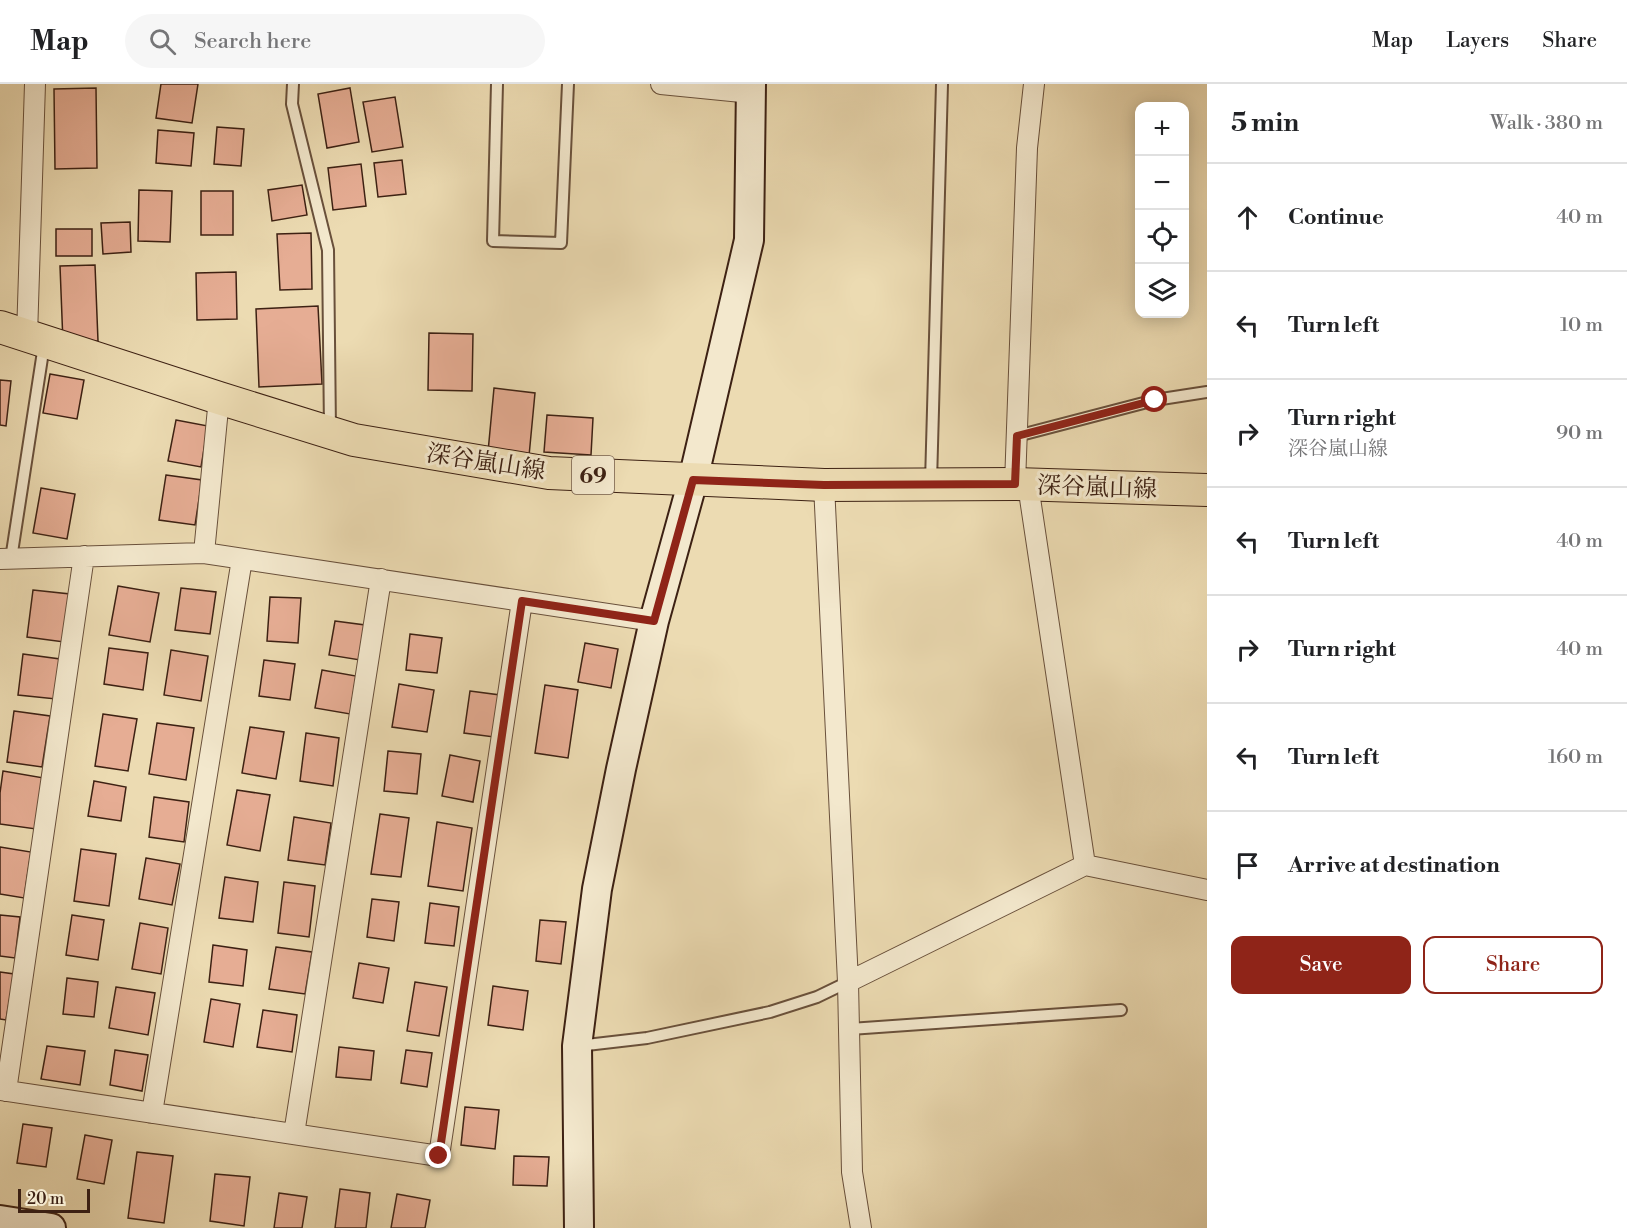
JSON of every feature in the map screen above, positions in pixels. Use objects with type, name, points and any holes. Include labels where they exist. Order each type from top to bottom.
[{"type":"main road","name":"深谷嵐山線","points":[[24,335],[354,440],[549,473],[824,485],[1022,485],[1207,490]]},
{"type":"street","points":[[24,335],[35,84]]},
{"type":"street","points":[[579,1228],[577,1046],[597,889],[654,621],[693,480],[749,240],[751,88],[661,84]]},
{"type":"street","points":[[1034,84],[1027,148],[1017,436],[1022,485],[1085,865]]},
{"type":"street","points":[[204,553],[219,398]]},
{"type":"street","points":[[824,485],[850,1029],[852,1172],[861,1228]]},
{"type":"street","points":[[6,559],[204,553],[654,621]]},
{"type":"street","points":[[84,556],[3,1090],[439,1156],[522,601]]},
{"type":"street","points":[[152,1113],[242,559]]},
{"type":"street","points":[[294,1134],[381,579]]},
{"type":"street","points":[[848,982],[1085,865],[1207,890]]},
{"type":"street","points":[[0,1220],[51,1228]]},
{"type":"lane","points":[[293,84],[292,104],[328,250],[330,432]]},
{"type":"lane","points":[[497,84],[493,241],[561,243],[568,84]]},
{"type":"lane","points":[[931,485],[942,84]]},
{"type":"lane","points":[[6,559],[24,335]]},
{"type":"lane","points":[[1017,436],[1155,400],[1207,392]]},
{"type":"lane","points":[[577,1046],[646,1038],[770,1012],[817,997],[848,982]]},
{"type":"lane","points":[[850,1029],[1121,1010]]},
{"type":"building","points":[[161,84],[198,84],[192,123],[156,118]]},
{"type":"building","points":[[96,88],[97,168],[55,169],[54,89]]},
{"type":"building","points":[[350,88],[359,142],[327,148],[318,94]]},
{"type":"building","points":[[395,97],[403,147],[372,152],[363,102]]},
{"type":"building","points":[[217,127],[244,129],[241,166],[214,164]]},
{"type":"building","points":[[158,130],[194,133],[191,166],[156,163]]},
{"type":"building","points":[[402,160],[406,194],[378,197],[374,163]]},
{"type":"building","points":[[361,164],[366,206],[333,210],[328,168]]},
{"type":"building","points":[[302,185],[307,215],[272,221],[268,190]]},
{"type":"building","points":[[139,190],[172,191],[170,242],[138,241]]},
{"type":"building","points":[[201,191],[233,191],[233,235],[201,235]]},
{"type":"building","points":[[130,222],[131,252],[103,254],[101,223]]},
{"type":"building","points":[[56,229],[92,229],[92,256],[56,256]]},
{"type":"building","points":[[311,233],[312,289],[280,290],[277,234]]},
{"type":"building","points":[[95,265],[98,341],[63,343],[60,266]]},
{"type":"building","points":[[236,272],[237,319],[197,320],[196,273]]},
{"type":"building","points":[[318,306],[322,384],[259,387],[256,309]]},
{"type":"building","points":[[429,333],[473,334],[472,391],[428,390]]},
{"type":"building","points":[[50,374],[84,380],[77,419],[43,413]]},
{"type":"building","points":[[0,380],[11,381],[6,426],[0,425]]},
{"type":"building","points":[[494,388],[535,393],[529,456],[488,452]]},
{"type":"building","points":[[547,415],[593,418],[591,455],[544,452]]},
{"type":"building","points":[[176,420],[208,426],[201,467],[168,461]]},
{"type":"building","points":[[166,475],[202,480],[195,525],[159,520]]},
{"type":"building","points":[[41,488],[75,494],[67,539],[33,533]]},
{"type":"building","points":[[118,586],[159,593],[150,642],[109,635]]},
{"type":"building","points":[[181,588],[216,592],[210,634],[175,630]]},
{"type":"building","points":[[33,590],[70,594],[64,642],[27,637]]},
{"type":"building","points":[[270,597],[301,598],[298,643],[267,641]]},
{"type":"building","points":[[335,621],[365,625],[360,660],[329,655]]},
{"type":"building","points":[[410,634],[442,638],[437,673],[406,670]]},
{"type":"building","points":[[585,643],[618,649],[611,688],[578,682]]},
{"type":"building","points":[[109,648],[148,653],[143,690],[104,684]]},
{"type":"building","points":[[171,650],[208,656],[201,701],[164,695]]},
{"type":"building","points":[[23,654],[60,659],[56,699],[18,695]]},
{"type":"building","points":[[264,660],[295,664],[290,700],[259,696]]},
{"type":"building","points":[[322,670],[356,676],[350,714],[315,708]]},
{"type":"building","points":[[399,684],[434,690],[427,732],[392,727]]},
{"type":"building","points":[[545,685],[578,690],[568,758],[535,753]]},
{"type":"building","points":[[470,691],[500,695],[494,737],[464,733]]},
{"type":"building","points":[[14,711],[50,716],[42,767],[7,762]]},
{"type":"building","points":[[103,714],[137,719],[128,771],[95,766]]},
{"type":"building","points":[[157,723],[194,728],[186,780],[149,774]]},
{"type":"building","points":[[250,727],[284,732],[276,779],[242,773]]},
{"type":"building","points":[[306,733],[339,738],[333,786],[300,781]]},
{"type":"building","points":[[388,751],[421,754],[417,794],[384,791]]},
{"type":"building","points":[[450,755],[480,761],[473,802],[442,796]]},
{"type":"building","points":[[3,771],[44,778],[36,829],[0,824]]},
{"type":"building","points":[[94,781],[126,787],[121,821],[88,816]]},
{"type":"building","points":[[237,790],[270,795],[260,851],[227,845]]},
{"type":"building","points":[[154,797],[189,802],[184,842],[149,837]]},
{"type":"building","points":[[380,814],[409,818],[401,877],[371,874]]},
{"type":"building","points":[[294,817],[331,823],[325,865],[288,860]]},
{"type":"building","points":[[437,822],[472,828],[463,891],[428,886]]},
{"type":"building","points":[[0,847],[31,852],[24,898],[0,894]]},
{"type":"building","points":[[81,849],[116,854],[109,906],[74,901]]},
{"type":"building","points":[[146,858],[180,864],[172,905],[139,899]]},
{"type":"building","points":[[225,877],[258,882],[253,922],[219,918]]},
{"type":"building","points":[[284,882],[315,886],[309,937],[278,933]]},
{"type":"building","points":[[372,899],[399,902],[394,941],[367,937]]},
{"type":"building","points":[[430,903],[459,907],[454,946],[425,943]]},
{"type":"building","points":[[0,915],[20,917],[15,958],[0,956]]},
{"type":"building","points":[[72,915],[104,920],[98,960],[66,955]]},
{"type":"building","points":[[540,920],[566,922],[561,964],[536,961]]},
{"type":"building","points":[[140,923],[168,928],[161,974],[132,969]]},
{"type":"building","points":[[213,945],[247,950],[243,986],[209,982]]},
{"type":"building","points":[[276,947],[312,952],[305,994],[269,989]]},
{"type":"building","points":[[359,963],[389,968],[383,1003],[353,998]]},
{"type":"building","points":[[0,972],[14,974],[6,1020],[0,1019]]},
{"type":"building","points":[[67,978],[98,982],[94,1017],[63,1014]]},
{"type":"building","points":[[415,982],[447,987],[439,1036],[407,1031]]},
{"type":"building","points":[[493,986],[528,991],[523,1030],[488,1025]]},
{"type":"building","points":[[116,987],[155,993],[148,1035],[109,1028]]},
{"type":"building","points":[[211,999],[240,1004],[233,1047],[204,1042]]},
{"type":"building","points":[[263,1010],[297,1015],[292,1052],[257,1047]]},
{"type":"building","points":[[47,1046],[85,1051],[80,1085],[41,1079]]},
{"type":"building","points":[[339,1047],[374,1051],[371,1080],[336,1077]]},
{"type":"building","points":[[115,1050],[148,1055],[142,1091],[110,1085]]},
{"type":"building","points":[[406,1050],[432,1053],[427,1087],[401,1083]]},
{"type":"building","points":[[465,1107],[499,1110],[495,1149],[461,1145]]},
{"type":"building","points":[[23,1124],[52,1128],[46,1167],[17,1163]]},
{"type":"building","points":[[85,1135],[112,1140],[104,1184],[77,1179]]},
{"type":"building","points":[[137,1152],[173,1156],[164,1223],[128,1218]]},
{"type":"building","points":[[514,1156],[549,1157],[547,1186],[513,1185]]},
{"type":"building","points":[[215,1174],[250,1177],[244,1226],[210,1221]]},
{"type":"building","points":[[340,1189],[370,1193],[366,1228],[335,1228]]},
{"type":"building","points":[[279,1193],[307,1197],[302,1228],[274,1228]]},
{"type":"building","points":[[397,1194],[430,1200],[425,1228],[391,1228]]},
{"type":"route","points":[[439,1156],[522,601],[654,621],[693,480],[824,485],[1015,484],[1017,436],[1155,400]]}]
